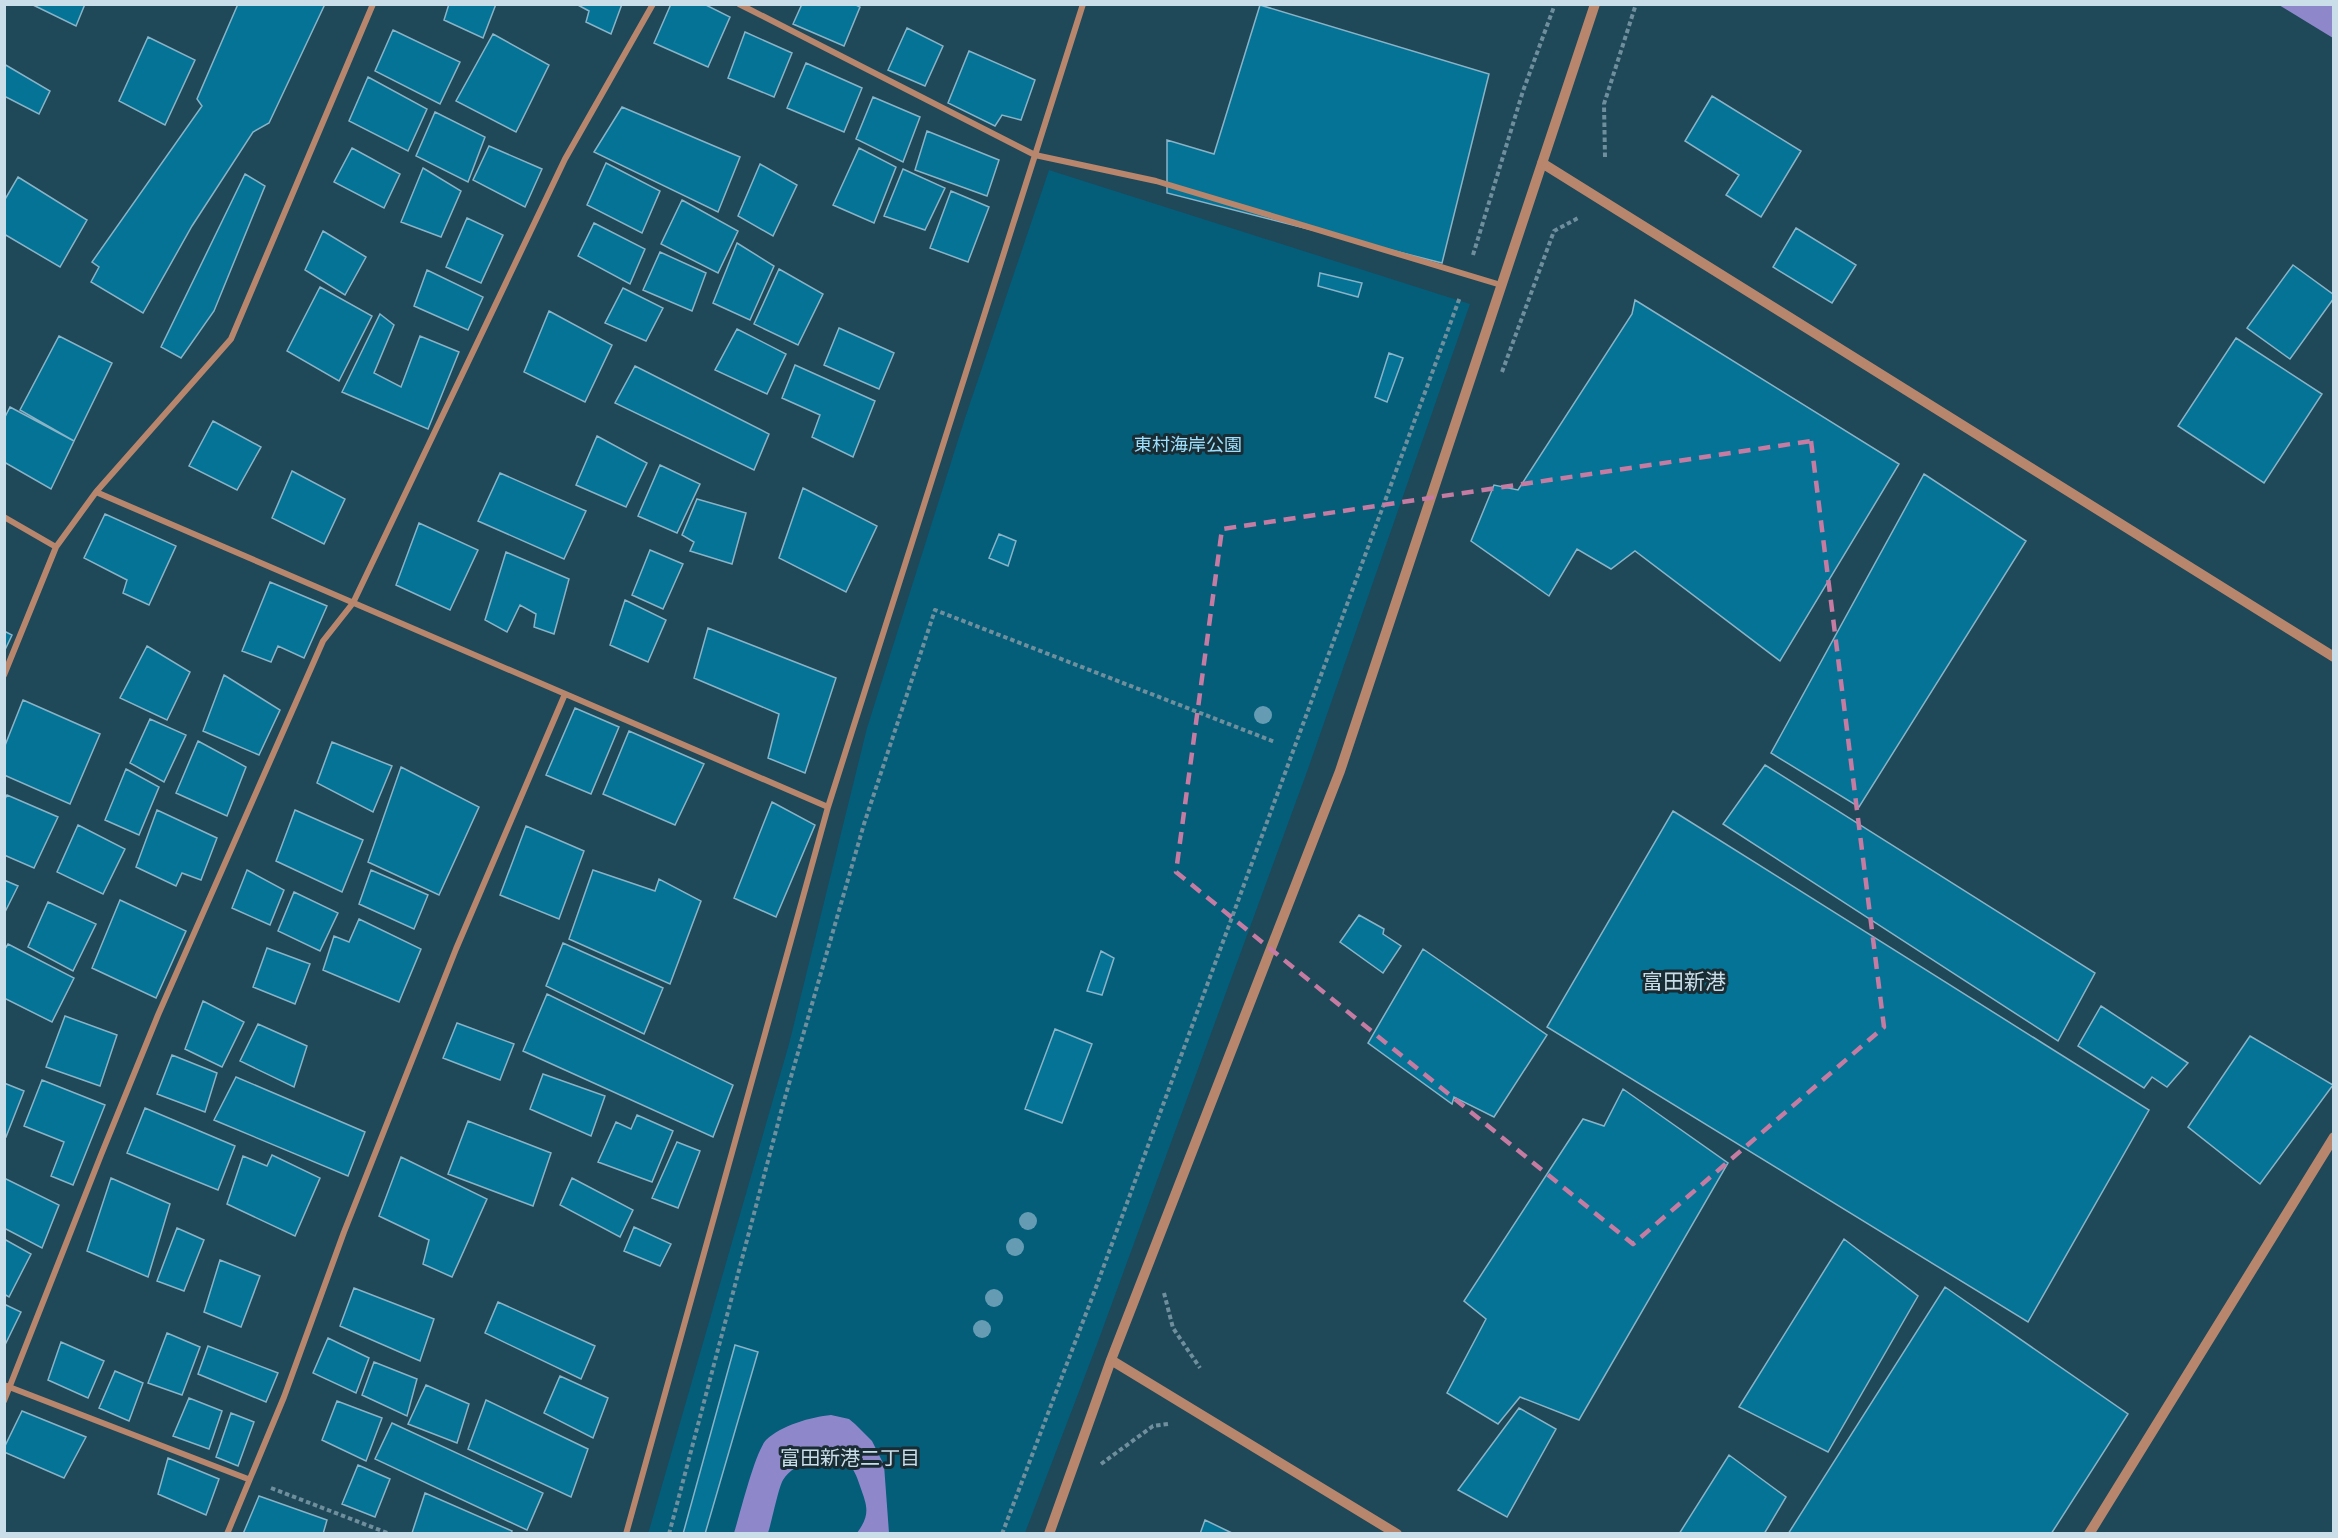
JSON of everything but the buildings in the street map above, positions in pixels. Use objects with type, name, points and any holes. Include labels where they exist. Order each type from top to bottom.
[{"type":"street","points":[[4,675],[56,547],[96,492],[231,339],[373,4]]},
{"type":"street","points":[[4,1401],[100,1155],[158,1015],[323,641],[353,603],[565,159],[653,4]]},
{"type":"street","points":[[739,4],[1035,155],[1156,181],[1501,285]]},
{"type":"street","points":[[626,1533],[828,807],[1083,4]]},
{"type":"street","points":[[1049,1533],[1111,1360],[1340,771],[1595,4]]},
{"type":"street","points":[[1542,163],[2334,657]]},
{"type":"street","points":[[96,492],[828,807]]},
{"type":"street","points":[[4,517],[56,547]]},
{"type":"street","points":[[227,1533],[284,1397],[344,1232],[456,949],[565,694]]},
{"type":"street","points":[[2089,1533],[2334,1137]]},
{"type":"street","points":[[1111,1360],[1396,1533]]},
{"type":"street","points":[[8,1387],[248,1479]]},
{"type":"path","points":[[1002,1533],[1099,1278],[1443,348],[1523,91],[1555,4]]},
{"type":"path","points":[[1605,157],[1604,104],[1636,4]]},
{"type":"path","points":[[669,1533],[782,1108],[824,960],[864,824],[935,610],[1275,742]]},
{"type":"path","points":[[1096,1468],[1153,1426],[1172,1424]]},
{"type":"path","points":[[248,1479],[390,1533]]},
{"type":"highlighted area","points":[[1811,441],[1884,1027],[1633,1244],[1176,872],[1222,529]]},
{"type":"green space","name":"東村海岸公園","points":[[1049,170],[1470,304],[1308,769],[1096,1347],[1025,1533],[648,1534],[789,1044],[867,728],[965,418]]},
{"type":"shaded area","points":[[2279,5],[2333,5],[2333,38]]},
{"type":"shaded area","points":[[831,1415],[849,1419],[855,1424],[872,1441],[884,1465],[889,1533],[857,1533],[866,1515],[866,1510],[856,1476],[848,1462],[836,1456],[828,1456],[802,1464],[785,1476],[768,1533],[734,1533],[753,1470],[766,1440],[780,1430],[797,1423]]},
{"type":"district","name":"富田新港","points":[[1684,982]]},
{"type":"district","name":"富田新港二丁目","points":[[850,1458]]}]
